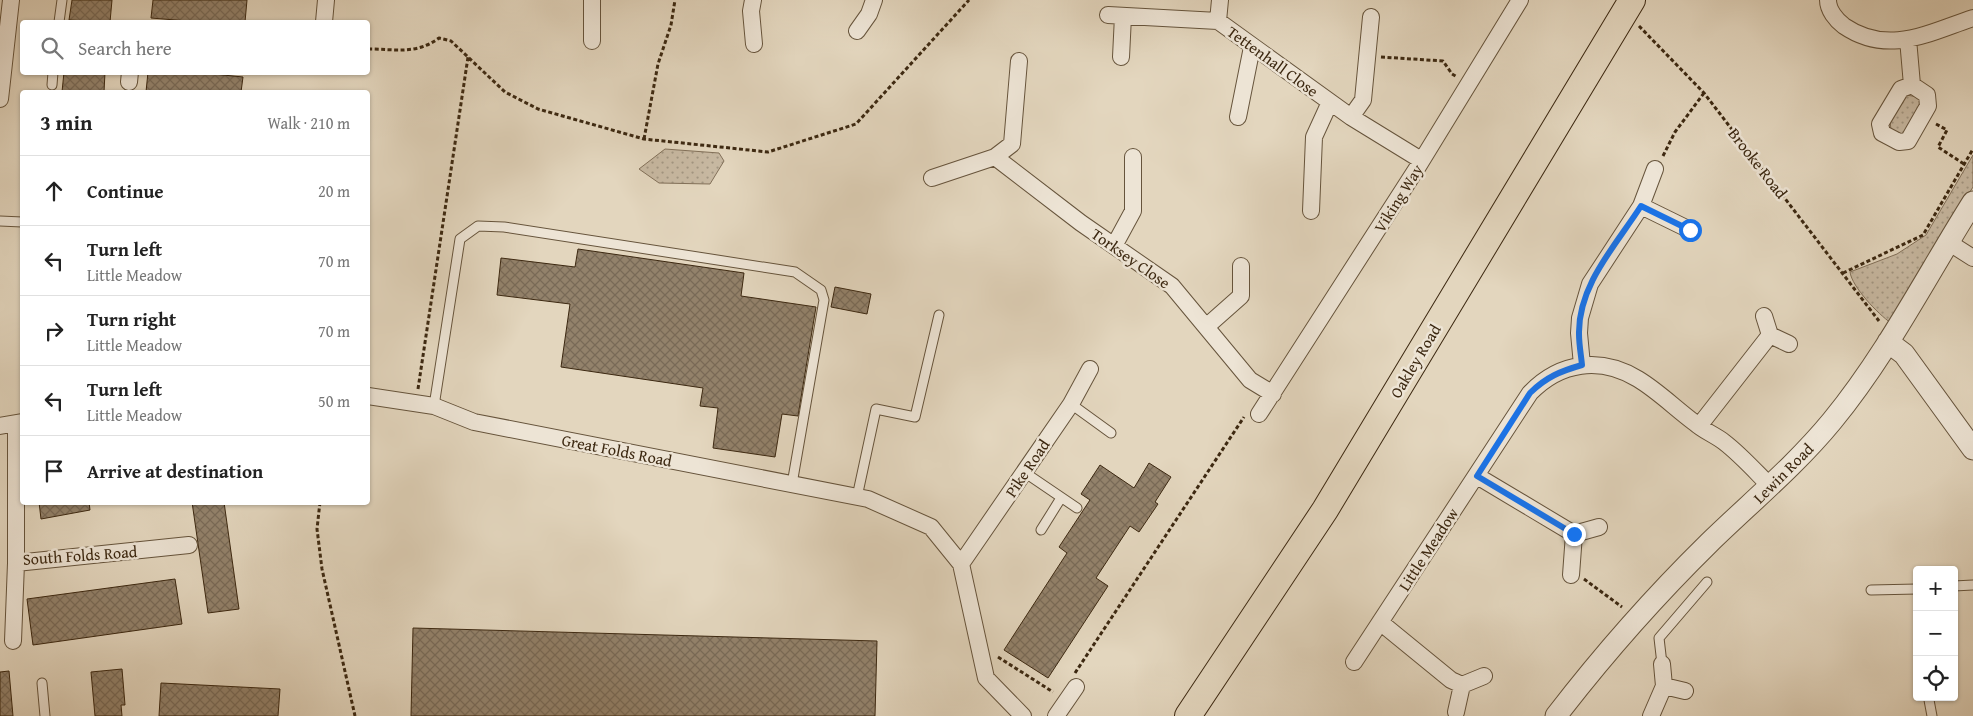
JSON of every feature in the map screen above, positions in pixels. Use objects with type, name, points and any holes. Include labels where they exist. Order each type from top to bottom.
[{"type":"main road","name":"Oakley Road","points":[[1188,716],[1325,510],[1628,6]]},
{"type":"street","points":[[0,99],[14,25],[12,0]]},
{"type":"street","points":[[324,20],[326,0]]},
{"type":"street","points":[[592,0],[592,41]]},
{"type":"street","points":[[753,0],[751,11],[754,44]]},
{"type":"street","points":[[857,31],[869,14],[874,0]]},
{"type":"street","points":[[1218,21],[1220,0]]},
{"type":"street","name":"Viking Way","points":[[1259,414],[1421,160],[1520,0]]},
{"type":"street","points":[[1828,0],[1828,4],[1839,22],[1849,29],[1881,41],[1896,42],[1973,18]]},
{"type":"street","name":"Tettenhall Close","points":[[1122,57],[1116,15],[1218,21],[1351,117],[1421,160]]},
{"type":"street","points":[[1351,117],[1363,100],[1371,17]]},
{"type":"street","points":[[1908,39],[1912,85]]},
{"type":"street","points":[[1238,117],[1252,47]]},
{"type":"street","points":[[932,178],[995,157],[1012,144],[1019,61]]},
{"type":"street","points":[[1912,85],[1927,95],[1928,106],[1908,141],[1899,142],[1882,133],[1880,124],[1897,96],[1902,90],[1912,85]]},
{"type":"street","points":[[1311,211],[1314,136],[1330,102]]},
{"type":"street","name":"Torksey Close","points":[[995,157],[1114,246],[1172,286],[1250,380],[1273,394]]},
{"type":"street","points":[[1114,246],[1133,211],[1133,158]]},
{"type":"street","points":[[1582,365],[1580,326],[1584,301],[1590,284],[1641,206],[1655,169]]},
{"type":"street","name":"Lewin Road","points":[[1556,716],[1588,675],[1660,592],[1710,542],[1771,487],[1798,460],[1832,421],[1863,380],[1885,333],[1948,242],[1973,202]]},
{"type":"street","points":[[1641,206],[1690,230]]},
{"type":"street","points":[[1948,242],[1973,258]]},
{"type":"street","points":[[1206,327],[1241,296],[1241,266]]},
{"type":"street","points":[[1764,316],[1770,335],[1789,344]]},
{"type":"street","points":[[1885,333],[1904,354],[1973,449]]},
{"type":"street","points":[[1699,426],[1770,335]]},
{"type":"street","name":"Little Meadow","points":[[1354,662],[1530,393],[1540,382],[1551,375],[1582,365],[1599,365],[1613,368],[1639,379],[1699,426],[1724,442],[1771,487]]},
{"type":"street","name":"Pike Road","points":[[961,564],[1070,404],[1090,370]]},
{"type":"street","name":"Great Folds Road","points":[[370,396],[434,406],[474,422],[862,498],[931,527],[961,564]]},
{"type":"street","points":[[0,426],[19,423]]},
{"type":"street","name":"South Folds Road","points":[[19,423],[16,563],[189,545]]},
{"type":"street","points":[[1477,476],[1574,534],[1599,527]]},
{"type":"street","points":[[1571,575],[1574,534]]},
{"type":"street","points":[[13,641],[16,563]]},
{"type":"street","points":[[961,564],[986,678],[1023,716]]},
{"type":"street","points":[[1380,622],[1452,680],[1462,685],[1484,676]]},
{"type":"street","points":[[1651,716],[1664,686],[1662,664]]},
{"type":"street","points":[[1456,712],[1462,685]]},
{"type":"street","points":[[1664,686],[1685,691]]},
{"type":"street","points":[[1056,716],[1063,699],[1076,687]]},
{"type":"lane","points":[[58,20],[62,0]]},
{"type":"lane","points":[[52,85],[53,75]]},
{"type":"lane","points":[[0,222],[20,222]]},
{"type":"lane","points":[[434,406],[460,239],[478,226],[504,227],[795,272],[822,290],[824,300],[792,484]]},
{"type":"lane","points":[[862,498],[876,409],[915,417],[939,315]]},
{"type":"lane","points":[[1070,404],[1111,433]]},
{"type":"lane","points":[[1024,472],[1077,508]]},
{"type":"lane","points":[[1041,530],[1061,498]]},
{"type":"lane","points":[[1662,664],[1659,638],[1707,582]]},
{"type":"lane","points":[[1958,586],[1973,585]]},
{"type":"lane","points":[[1871,590],[1913,589]]},
{"type":"lane","points":[[42,683],[45,716]]},
{"type":"lane","points":[[1928,701],[1932,716]]},
{"type":"path","points":[[644,139],[658,64],[672,25],[676,0]]},
{"type":"path","points":[[370,49],[417,50],[428,46],[439,38],[450,41],[505,92],[538,109],[644,139],[768,152],[856,124],[969,0]]},
{"type":"path","name":"Brooke Road","points":[[1628,6],[1704,94],[1844,273],[1885,333]]},
{"type":"path","points":[[416,403],[468,56]]},
{"type":"path","points":[[1368,56],[1443,61],[1452,74],[1468,84]]},
{"type":"path","points":[[1655,169],[1675,132],[1704,94]]},
{"type":"path","points":[[1922,116],[1947,130],[1938,147],[1964,164]]},
{"type":"path","points":[[1844,273],[1923,235],[1973,150]]},
{"type":"path","points":[[981,657],[996,655],[1063,699],[1251,406],[1259,414]]},
{"type":"path","points":[[320,505],[318,529],[322,569],[355,716]]},
{"type":"path","points":[[1571,575],[1582,578],[1622,607]]},
{"type":"shaded area","points":[[1906,95],[1918,97],[1922,105],[1903,135],[1891,130],[1890,121]]},
{"type":"shaded area","points":[[665,149],[719,153],[724,161],[710,184],[659,183],[639,169]]},
{"type":"shaded area","points":[[1973,155],[1973,187],[1941,237],[1891,323],[1860,292],[1850,272],[1897,254],[1926,235]]},
{"type":"building","points":[[72,0],[112,0],[110,20],[69,20]]},
{"type":"building","points":[[153,0],[247,0],[245,20],[151,18]]},
{"type":"building","points":[[64,75],[105,75],[104,90],[62,90]]},
{"type":"building","points":[[148,75],[223,75],[243,77],[241,90],[146,90]]},
{"type":"building","points":[[578,249],[744,273],[741,296],[816,307],[798,416],[782,414],[775,457],[713,448],[718,408],[700,406],[703,388],[561,367],[570,304],[497,295],[501,258],[575,267]]},
{"type":"building","points":[[835,287],[871,294],[867,314],[831,307]]},
{"type":"building","points":[[1149,463],[1171,477],[1155,502],[1158,504],[1139,532],[1130,526],[1096,578],[1108,586],[1048,678],[1004,650],[1067,553],[1059,547],[1090,500],[1081,494],[1100,465],[1134,488]]},
{"type":"building","points":[[39,505],[89,505],[90,510],[41,519]]},
{"type":"building","points":[[192,505],[224,505],[239,609],[208,613]]},
{"type":"building","points":[[175,579],[182,624],[33,645],[27,599]]},
{"type":"building","points":[[413,628],[877,641],[875,716],[411,716]]},
{"type":"building","points":[[122,669],[125,705],[121,705],[122,716],[95,716],[91,672]]},
{"type":"building","points":[[9,671],[13,716],[0,716],[0,672]]},
{"type":"building","points":[[161,683],[280,689],[278,716],[159,716]]},
{"type":"route","points":[[1574,534],[1477,476],[1530,393],[1540,382],[1551,375],[1582,365],[1579,333],[1580,318],[1590,284],[1641,206],[1690,230]]}]
